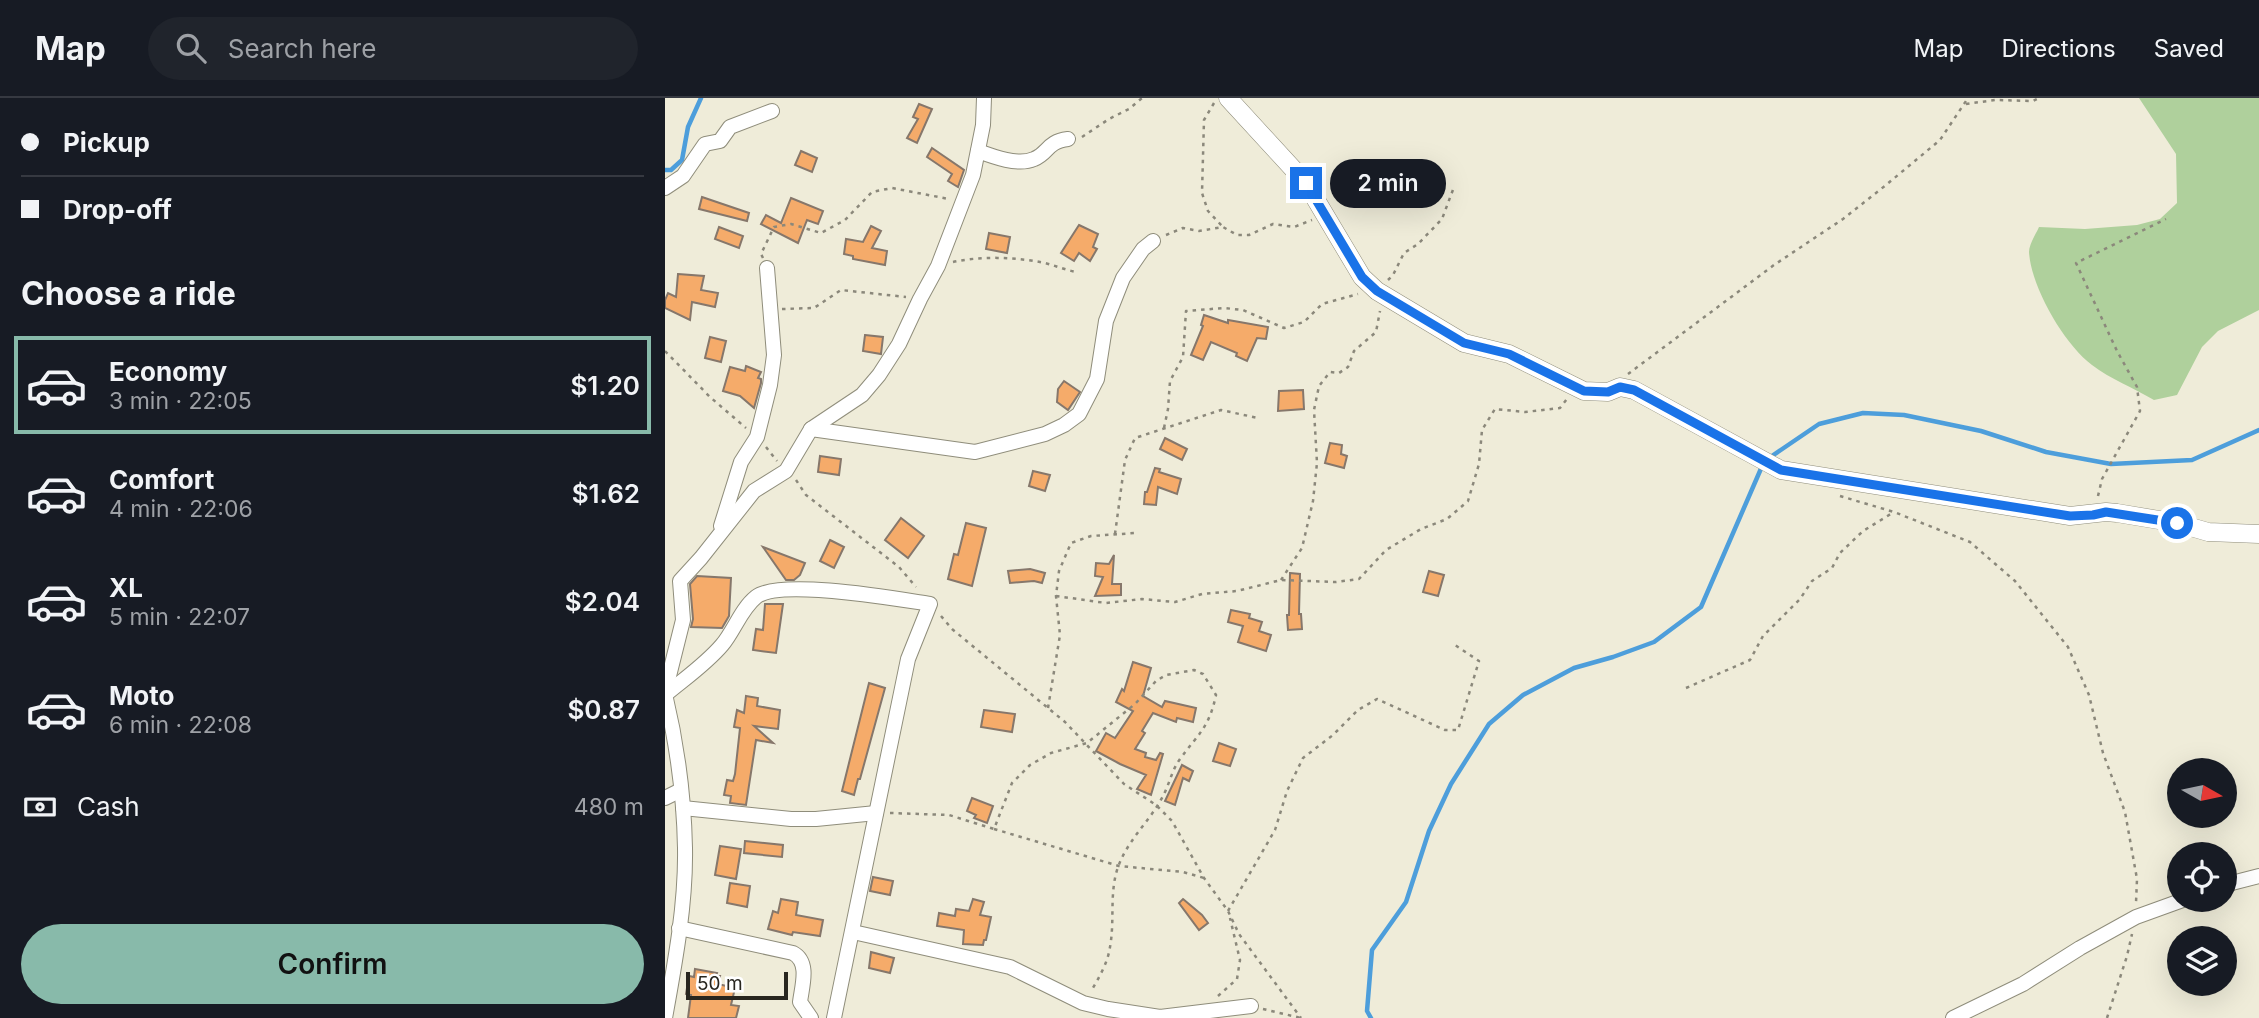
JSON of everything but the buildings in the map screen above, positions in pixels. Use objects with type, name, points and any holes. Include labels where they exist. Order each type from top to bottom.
[{"type":"street","points":[[666,1018],[679,928],[685,850],[681,790],[665,694],[683,620],[680,581],[754,491],[786,471],[811,429],[862,395],[899,344],[938,266],[973,175],[983,125],[984,98]]},
{"type":"street","points":[[1228,98],[1306,183],[1362,277],[1377,291],[1464,343],[1509,354],[1584,391],[1608,392],[1620,387],[1634,390],[1781,470],[2070,516],[2117,513],[2208,531],[2259,534]]},
{"type":"street","points":[[665,188],[683,176],[705,144],[720,141],[730,127],[772,111]]},
{"type":"street","points":[[978,151],[1006,161],[1034,160],[1056,141],[1068,139]]},
{"type":"street","points":[[811,429],[975,452],[1045,434],[1065,425],[1079,414],[1097,379],[1106,321],[1123,278],[1143,249],[1153,241]]},
{"type":"street","points":[[717,538],[741,462],[757,437],[769,385],[774,355],[767,268]]},
{"type":"street","points":[[665,694],[720,647],[748,606],[756,597],[766,592],[798,590],[857,593],[930,604],[908,659],[834,1018]]},
{"type":"street","points":[[665,798],[681,790]]},
{"type":"street","points":[[683,808],[791,819],[876,813]]},
{"type":"street","points":[[2237,882],[2259,876]]},
{"type":"street","points":[[1953,1018],[2023,984],[2080,947],[2136,917],[2167,906]]},
{"type":"street","points":[[679,928],[793,953],[800,957],[804,964],[800,1002],[811,1018]]},
{"type":"street","points":[[853,932],[1010,967],[1083,1003],[1108,1009],[1160,1017],[1251,1006]]},
{"type":"path","points":[[1068,139],[1083,137],[1109,118],[1129,110],[1142,98]]},
{"type":"path","points":[[1219,98],[1205,120],[1202,193],[1208,211],[1223,227],[1237,235],[1249,235],[1273,224],[1294,227],[1324,214]]},
{"type":"path","points":[[1614,389],[1621,379],[1886,185],[1940,140],[1968,98]]},
{"type":"path","points":[[1965,104],[1995,100],[2033,101],[2039,98]]},
{"type":"path","points":[[767,268],[761,254],[774,227],[791,224],[821,233],[845,220],[872,192],[892,187],[962,202]]},
{"type":"path","points":[[1164,428],[1170,381],[1183,357],[1186,310],[1243,310],[1284,328],[1304,322],[1322,304],[1377,291],[1393,275],[1404,253],[1418,244],[1443,219],[1454,187]]},
{"type":"path","points":[[2093,515],[2102,479],[2140,411],[2137,387],[2076,263],[2166,219]]},
{"type":"path","points":[[1153,241],[1183,228],[1199,231],[1223,227]]},
{"type":"path","points":[[938,266],[976,257],[1042,262],[1077,272]]},
{"type":"path","points":[[771,309],[814,308],[841,290],[920,299]]},
{"type":"path","points":[[1281,580],[1302,548],[1313,501],[1317,463],[1314,410],[1319,386],[1330,372],[1339,373],[1348,367],[1354,351],[1376,332]]},
{"type":"path","points":[[665,351],[710,397],[757,437],[786,471],[791,473],[806,495],[899,567],[952,629],[1048,708],[1087,743],[1125,784],[1156,805],[1172,821],[1204,878],[1228,911],[1238,934],[1301,1018]]},
{"type":"path","points":[[1055,596],[1105,604],[1142,599],[1175,602],[1202,594],[1237,591],[1281,580],[1336,582],[1359,579],[1386,550],[1421,529],[1447,519],[1468,500],[1479,464],[1482,430],[1495,410],[1525,412],[1560,408],[1578,388]]},
{"type":"path","points":[[1115,534],[1125,460],[1135,438],[1221,410],[1258,418]]},
{"type":"path","points":[[1836,495],[1894,512],[1969,542],[2015,581],[2068,647],[2089,695],[2103,753],[2125,812],[2137,878],[2136,917],[2127,956],[2107,1018]]},
{"type":"path","points":[[1686,688],[1750,660],[1763,636],[1800,599],[1812,581],[1832,568],[1840,553],[1863,531],[1894,512]]},
{"type":"path","points":[[1048,708],[1060,635],[1055,596],[1059,571],[1071,543],[1091,536],[1135,533]]},
{"type":"path","points":[[1204,1012],[1237,979],[1240,960],[1228,911],[1275,830],[1287,791],[1303,758],[1333,735],[1358,710],[1377,699],[1445,730],[1458,730],[1479,661],[1455,645]]},
{"type":"path","points":[[993,829],[1012,783],[1030,765],[1051,753],[1087,743],[1135,704],[1156,681],[1185,671],[1194,670],[1203,674],[1216,695],[1212,711],[1205,729],[1179,761],[1164,794],[1135,834],[1119,866],[1112,895],[1110,947],[1098,981],[1083,1003]]},
{"type":"path","points":[[876,813],[949,815],[1119,866],[1183,872],[1204,878]]},
{"type":"path","points":[[1251,1006],[1301,1018]]},
{"type":"green space","points":[[2139,98],[2259,98],[2259,310],[2218,331],[2202,347],[2177,395],[2154,400],[2099,370],[2081,356],[2060,329],[2042,298],[2029,252],[2039,227],[2085,229],[2137,225],[2160,219],[2177,203],[2176,154]]},
{"type":"waterway","points":[[665,170],[671,170],[682,160],[688,127],[701,98]]},
{"type":"waterway","points":[[1769,458],[1819,424],[1863,413],[1904,415],[1981,431],[2046,452],[2111,464],[2192,460],[2259,430]]},
{"type":"waterway","points":[[1371,1018],[1367,1011],[1372,950],[1406,902],[1429,831],[1451,784],[1489,724],[1523,695],[1574,668],[1654,642],[1701,607],[1763,464]]},
{"type":"route","points":[[1306,183],[1362,277],[1377,291],[1464,343],[1509,354],[1584,391],[1608,392],[1620,387],[1634,390],[1781,470],[2070,516],[2106,512],[2177,523]]}]
